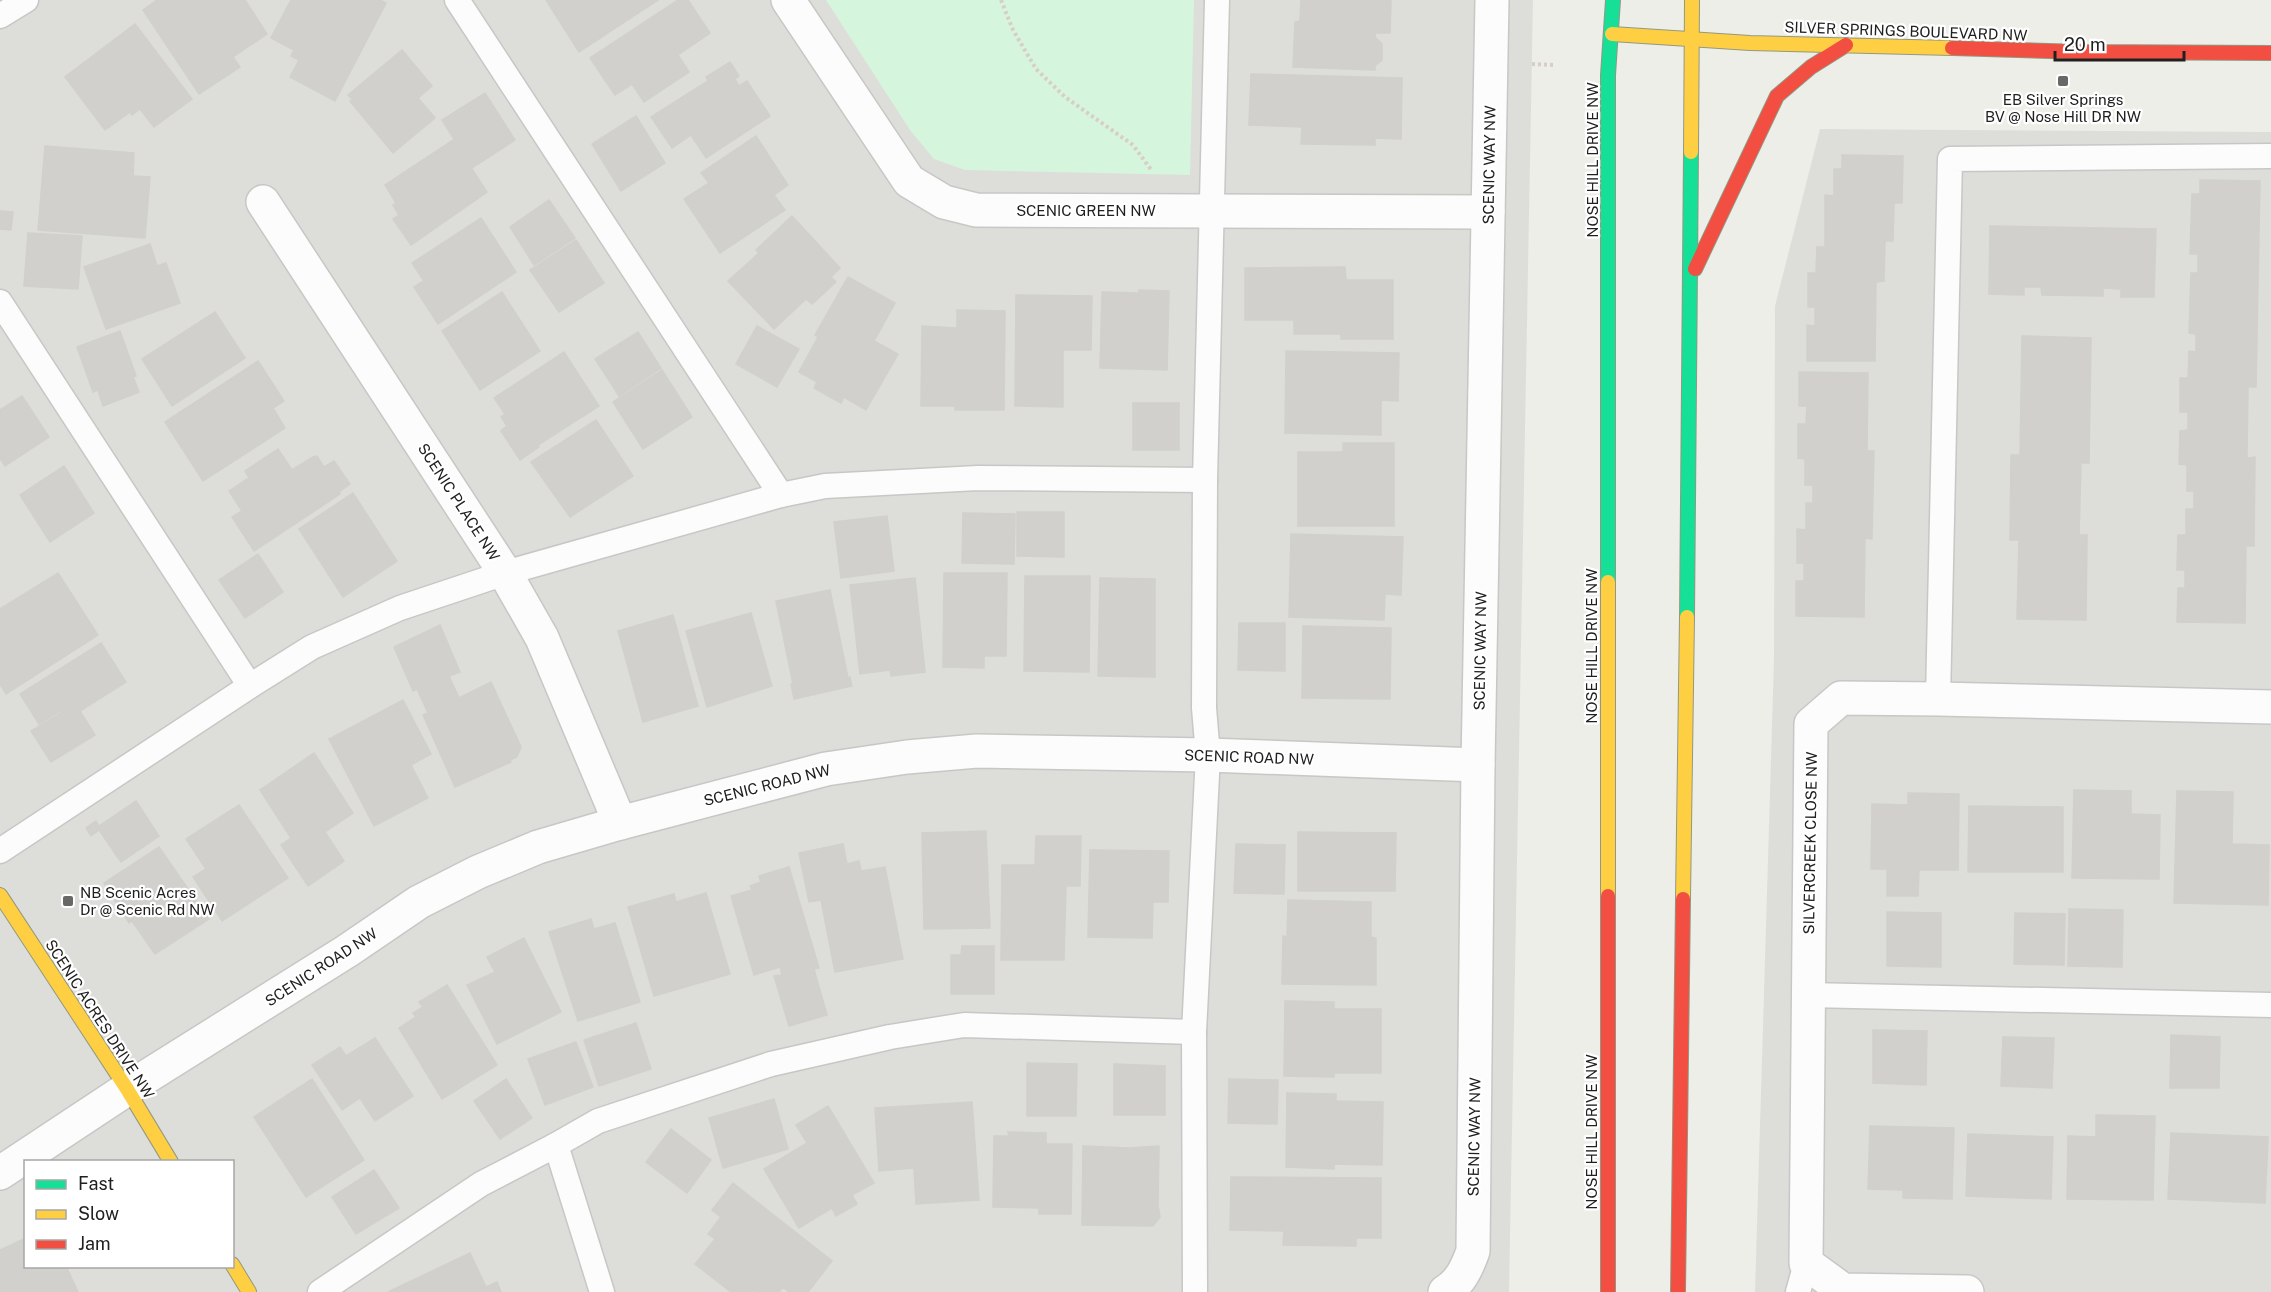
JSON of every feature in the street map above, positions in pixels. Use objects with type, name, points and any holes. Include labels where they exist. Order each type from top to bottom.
[{"type":"main road","name":"NOSE HILL DRIVE NW","points":[[1608,1292],[1608,75],[1613,0]]},
{"type":"main road","points":[[1678,1292],[1691,277],[1692,0]]},
{"type":"main road","name":"SILVER SPRINGS BOULEVARD NW","points":[[1612,34],[1750,43],[2083,52],[2271,53]]},
{"type":"main road","points":[[1691,277],[1777,96],[1811,68],[1846,45]]},
{"type":"main road","name":"SCENIC ACRES DRIVE NW","points":[[0,895],[127,1089],[170,1160]]},
{"type":"main road","points":[[234,1267],[249,1292]]},
{"type":"street","name":"SCENIC GREEN NW","points":[[788,0],[909,181],[944,202],[976,210],[1488,212]]},
{"type":"street","name":"SCENIC WAY NW","points":[[1452,1290],[1467,1268],[1473,1251],[1478,765],[1492,0]]},
{"type":"street","name":"SCENIC PLACE NW","points":[[263,202],[505,573],[542,638],[620,823]]},
{"type":"street","name":"SILVERCREEK CLOSE NW","points":[[1967,1292],[1843,1290],[1802,1277],[1812,724],[1841,698],[2271,707]]},
{"type":"street","name":"SCENIC ROAD NW","points":[[0,1173],[127,1089],[347,951],[419,902],[478,872],[538,846],[620,823],[826,769],[907,757],[977,751],[1208,755],[1478,765]]},
{"type":"lane","points":[[0,16],[26,0]]},
{"type":"lane","points":[[457,0],[781,495]]},
{"type":"lane","points":[[1195,1292],[1194,1032],[1208,755],[1204,708],[1205,480],[1217,0]]},
{"type":"lane","points":[[1938,699],[1950,159],[2271,156]]},
{"type":"lane","points":[[0,302],[250,686]]},
{"type":"lane","points":[[0,851],[312,647],[400,608],[505,573],[781,495],[825,486],[978,478],[1205,480]]},
{"type":"lane","points":[[1808,995],[2271,1005]]},
{"type":"lane","points":[[320,1292],[481,1184],[598,1121],[771,1064],[890,1037],[964,1025],[1194,1032]]},
{"type":"lane","points":[[556,1145],[602,1292]]},
{"type":"path","points":[[1001,0],[1013,30],[1036,69],[1065,97],[1133,145],[1152,171]]},
{"type":"path","points":[[1532,64],[1554,65]]},
{"type":"shaded area","points":[[0,0],[1533,0],[1509,1292],[0,1292]]},
{"type":"shaded area","points":[[1820,129],[2271,132],[2271,1292],[1755,1292],[1774,659],[1775,306]]},
{"type":"green space","points":[[826,0],[1194,0],[1190,175],[965,170],[934,159],[910,130]]},
{"type":"building","points":[[157,0],[245,0],[267,34],[233,57],[240,67],[199,94],[143,10]]},
{"type":"building","points":[[291,0],[380,0],[386,3],[335,101],[290,77],[299,60],[291,56],[294,50],[271,38]]},
{"type":"building","points":[[546,0],[658,0],[579,52]]},
{"type":"building","points":[[678,0],[688,0],[710,33],[678,55],[689,72],[644,102],[632,84],[615,95],[590,58]]},
{"type":"building","points":[[1301,0],[1391,0],[1390,33],[1375,33],[1375,37],[1382,44],[1382,60],[1375,66],[1375,70],[1293,67],[1295,22],[1300,21]]},
{"type":"building","points":[[135,24],[192,99],[154,127],[140,109],[132,115],[130,112],[105,130],[65,77]]},
{"type":"building","points":[[402,50],[432,86],[418,98],[435,118],[393,153],[350,101],[353,100],[348,95]]},
{"type":"building","points":[[730,62],[739,76],[735,79],[739,86],[747,81],[770,116],[706,158],[691,135],[672,148],[651,117],[708,81],[706,77]]},
{"type":"building","points":[[1251,74],[1402,78],[1401,139],[1375,138],[1375,145],[1301,144],[1302,127],[1249,125]]},
{"type":"building","points":[[485,93],[515,140],[472,168],[442,120]]},
{"type":"building","points":[[636,116],[665,163],[621,191],[592,144]]},
{"type":"building","points":[[756,136],[788,185],[774,195],[785,210],[720,253],[684,199],[709,183],[701,173]]},
{"type":"building","points":[[453,140],[487,192],[411,245],[393,219],[399,215],[393,205],[396,203],[385,185]]},
{"type":"building","points":[[45,146],[134,153],[133,176],[150,177],[145,238],[38,230]]},
{"type":"building","points":[[1842,155],[1903,156],[1902,203],[1894,203],[1893,241],[1885,241],[1884,281],[1876,282],[1875,361],[1807,361],[1807,325],[1815,326],[1815,307],[1808,307],[1808,273],[1816,273],[1817,247],[1825,247],[1825,195],[1834,196],[1834,169],[1842,169]]},
{"type":"building","points":[[2200,180],[2260,181],[2256,387],[2248,387],[2247,458],[2255,457],[2254,546],[2246,546],[2245,623],[2177,622],[2178,588],[2185,588],[2185,570],[2177,570],[2178,535],[2186,535],[2186,509],[2194,509],[2194,491],[2187,491],[2187,465],[2179,464],[2180,431],[2188,430],[2188,412],[2180,412],[2180,378],[2188,378],[2189,351],[2196,352],[2196,334],[2189,333],[2191,273],[2198,273],[2198,254],[2190,254],[2192,194],[2200,194]]},
{"type":"building","points":[[549,200],[575,238],[534,265],[510,227]]},
{"type":"building","points":[[0,211],[13,212],[11,230],[0,229]]},
{"type":"building","points":[[792,216],[840,268],[831,277],[836,282],[812,304],[806,299],[774,329],[728,281],[759,253],[756,250]]},
{"type":"building","points":[[481,218],[516,272],[438,324],[414,287],[424,281],[412,263]]},
{"type":"building","points":[[1990,226],[2156,229],[2154,297],[2121,297],[2121,289],[2103,288],[2103,296],[2042,295],[2041,287],[2024,287],[2024,295],[1989,294]]},
{"type":"building","points":[[28,233],[82,236],[78,289],[24,286]]},
{"type":"building","points":[[576,240],[604,283],[559,312],[530,270]]},
{"type":"building","points":[[150,244],[157,266],[166,263],[180,303],[106,329],[84,267]]},
{"type":"building","points":[[1345,267],[1346,280],[1393,280],[1393,339],[1341,339],[1341,334],[1294,334],[1294,320],[1245,320],[1245,268]]},
{"type":"building","points":[[848,277],[895,303],[874,341],[898,354],[866,410],[844,397],[841,403],[814,388],[817,382],[799,372],[818,337],[815,335]]},
{"type":"building","points":[[1139,290],[1169,291],[1167,370],[1100,368],[1102,292],[1139,293]]},
{"type":"building","points":[[502,292],[540,351],[480,390],[442,331]]},
{"type":"building","points":[[1016,295],[1092,296],[1091,350],[1063,350],[1063,407],[1015,406]]},
{"type":"building","points":[[957,310],[1005,311],[1004,410],[955,410],[955,406],[921,406],[922,326],[957,328]]},
{"type":"building","points":[[215,312],[245,358],[172,406],[142,359]]},
{"type":"building","points":[[757,326],[799,349],[777,387],[736,364]]},
{"type":"building","points":[[120,331],[136,376],[133,377],[139,392],[103,406],[98,390],[93,392],[77,347]]},
{"type":"building","points":[[638,332],[661,368],[619,396],[595,359]]},
{"type":"building","points":[[2022,336],[2091,338],[2089,463],[2081,463],[2079,535],[2087,535],[2086,620],[2017,619],[2019,540],[2010,540],[2011,455],[2020,455]]},
{"type":"building","points":[[1286,351],[1399,353],[1398,401],[1381,400],[1381,435],[1285,433]]},
{"type":"building","points":[[564,352],[599,406],[538,445],[539,447],[520,460],[501,431],[507,426],[501,417],[505,414],[494,398]]},
{"type":"building","points":[[258,361],[284,401],[273,408],[285,428],[203,481],[165,422]]},
{"type":"building","points":[[662,370],[692,417],[643,449],[613,402]]},
{"type":"building","points":[[1799,372],[1868,373],[1867,451],[1874,451],[1872,539],[1865,538],[1864,617],[1796,616],[1796,581],[1804,581],[1804,563],[1797,563],[1797,529],[1806,530],[1806,503],[1813,503],[1813,485],[1805,485],[1805,459],[1798,458],[1798,424],[1806,424],[1807,406],[1799,406]]},
{"type":"building","points":[[22,396],[49,437],[5,466],[0,458],[0,410]]},
{"type":"building","points":[[1133,403],[1179,403],[1179,450],[1133,450]]},
{"type":"building","points":[[596,420],[633,476],[570,517],[531,462]]},
{"type":"building","points":[[1343,443],[1394,443],[1394,526],[1298,526],[1298,452],[1343,452]]},
{"type":"building","points":[[278,449],[292,470],[317,456],[324,467],[334,461],[350,484],[339,492],[340,494],[254,551],[232,517],[242,511],[229,491],[249,478],[245,471]]},
{"type":"building","points":[[64,466],[94,513],[50,542],[20,495]]},
{"type":"building","points":[[353,493],[397,561],[343,597],[299,529]]},
{"type":"building","points":[[1017,512],[1064,512],[1064,557],[1017,556]]},
{"type":"building","points":[[963,513],[1015,514],[1014,564],[962,563]]},
{"type":"building","points":[[887,516],[894,571],[841,578],[834,522]]},
{"type":"building","points":[[1291,534],[1403,537],[1401,595],[1385,594],[1384,620],[1289,617]]},
{"type":"building","points":[[258,554],[283,592],[245,618],[219,580]]},
{"type":"building","points":[[58,573],[98,635],[6,694],[0,684],[0,609]]},
{"type":"building","points":[[944,573],[1007,573],[1006,656],[984,656],[984,668],[943,667]]},
{"type":"building","points":[[1025,576],[1090,576],[1089,672],[1024,671]]},
{"type":"building","points":[[915,578],[925,672],[891,676],[890,670],[860,674],[850,585]]},
{"type":"building","points":[[1100,578],[1155,579],[1155,677],[1098,676]]},
{"type":"building","points":[[830,590],[848,678],[850,677],[852,686],[794,699],[776,601]]},
{"type":"building","points":[[751,613],[772,686],[707,707],[686,631]]},
{"type":"building","points":[[673,615],[698,706],[643,722],[618,631]]},
{"type":"building","points":[[1239,623],[1285,623],[1285,671],[1238,670]]},
{"type":"building","points":[[440,625],[460,672],[449,676],[459,698],[491,682],[521,747],[517,757],[510,760],[511,762],[455,787],[423,715],[428,713],[417,689],[413,691],[394,647]]},
{"type":"building","points":[[1303,626],[1391,628],[1390,699],[1302,698]]},
{"type":"building","points":[[101,643],[126,682],[80,711],[95,735],[51,762],[31,731],[61,713],[60,711],[39,724],[20,694]]},
{"type":"building","points":[[403,700],[431,754],[411,765],[428,798],[374,826],[329,739]]},
{"type":"building","points":[[314,753],[353,813],[325,832],[344,861],[308,886],[281,845],[291,838],[260,790]]},
{"type":"building","points":[[2074,790],[2131,791],[2131,814],[2160,815],[2159,879],[2072,878]]},
{"type":"building","points":[[2177,791],[2233,792],[2232,844],[2269,845],[2268,905],[2174,903]]},
{"type":"building","points":[[1908,793],[1959,794],[1958,870],[1919,870],[1918,896],[1887,896],[1887,869],[1871,869],[1872,804],[1908,805]]},
{"type":"building","points":[[136,801],[159,836],[121,862],[99,830],[91,836],[86,828],[96,821],[99,826]]},
{"type":"building","points":[[239,805],[288,878],[222,921],[193,877],[206,869],[186,839]]},
{"type":"building","points":[[1969,806],[2063,807],[2063,872],[1968,872]]},
{"type":"building","points":[[986,831],[990,928],[924,929],[922,833]]},
{"type":"building","points":[[1298,832],[1396,833],[1395,891],[1298,891]]},
{"type":"building","points":[[1036,836],[1081,836],[1080,886],[1066,886],[1064,960],[1001,960],[1002,865],[1035,865]]},
{"type":"building","points":[[843,844],[847,864],[859,861],[861,871],[885,867],[903,959],[835,972],[821,900],[809,902],[799,853]]},
{"type":"building","points":[[1236,844],[1285,845],[1284,894],[1234,893]]},
{"type":"building","points":[[159,847],[209,919],[155,954],[132,921],[129,923],[104,883]]},
{"type":"building","points":[[1090,850],[1169,851],[1168,902],[1153,902],[1152,938],[1088,937]]},
{"type":"building","points":[[789,867],[819,968],[814,969],[827,1015],[789,1026],[774,976],[782,975],[780,967],[754,975],[731,896],[752,890],[750,886],[761,882],[759,876]]},
{"type":"building","points":[[706,893],[730,974],[654,996],[628,907],[674,894],[676,902]]},
{"type":"building","points":[[1288,900],[1371,902],[1371,937],[1376,938],[1376,985],[1282,984],[1283,936],[1287,937]]},
{"type":"building","points":[[2069,909],[2123,910],[2122,967],[2068,966]]},
{"type":"building","points":[[1887,912],[1941,913],[1941,967],[1887,966]]},
{"type":"building","points":[[2015,913],[2065,914],[2064,965],[2014,964]]},
{"type":"building","points":[[591,919],[594,929],[615,923],[640,1002],[578,1021],[549,932]]},
{"type":"building","points":[[524,938],[561,1012],[497,1044],[467,985],[495,972],[487,957]]},
{"type":"building","points":[[962,946],[994,946],[994,994],[951,994],[951,955],[961,955]]},
{"type":"building","points":[[447,985],[497,1065],[442,1099],[399,1028],[416,1017],[413,1013],[423,1007],[419,1002]]},
{"type":"building","points":[[1285,1001],[1334,1002],[1334,1009],[1381,1009],[1381,1073],[1334,1073],[1334,1077],[1284,1076]]},
{"type":"building","points":[[636,1023],[651,1069],[599,1086],[584,1040]]},
{"type":"building","points":[[1873,1030],[1927,1031],[1926,1085],[1873,1083]]},
{"type":"building","points":[[2171,1035],[2220,1037],[2219,1088],[2170,1088]]},
{"type":"building","points":[[2003,1037],[2054,1038],[2052,1088],[2001,1086]]},
{"type":"building","points":[[375,1038],[413,1096],[375,1121],[360,1098],[342,1110],[312,1065],[340,1047],[346,1056]]},
{"type":"building","points":[[576,1042],[593,1087],[545,1105],[528,1059]]},
{"type":"building","points":[[1027,1063],[1077,1064],[1076,1116],[1027,1116]]},
{"type":"building","points":[[1114,1064],[1165,1066],[1165,1115],[1114,1115]]},
{"type":"building","points":[[312,1079],[364,1160],[306,1197],[254,1117]]},
{"type":"building","points":[[506,1079],[532,1118],[500,1139],[474,1101]]},
{"type":"building","points":[[1229,1079],[1278,1080],[1277,1124],[1228,1123]]},
{"type":"building","points":[[1287,1093],[1336,1094],[1336,1101],[1383,1102],[1382,1165],[1334,1164],[1334,1169],[1286,1167]]},
{"type":"building","points":[[774,1099],[788,1149],[723,1168],[709,1118]]},
{"type":"building","points":[[972,1102],[979,1200],[916,1204],[914,1168],[879,1171],[875,1108]]},
{"type":"building","points":[[828,1106],[874,1183],[852,1195],[857,1204],[836,1216],[832,1208],[799,1228],[764,1169],[807,1143],[796,1125]]},
{"type":"building","points":[[2096,1115],[2155,1116],[2153,1200],[2067,1199],[2068,1136],[2096,1137]]},
{"type":"building","points":[[1870,1126],[1954,1128],[1952,1199],[1903,1198],[1903,1190],[1868,1189]]},
{"type":"building","points":[[671,1129],[711,1160],[687,1193],[646,1162]]},
{"type":"building","points":[[1008,1132],[1046,1133],[1046,1144],[1072,1144],[1071,1214],[1039,1214],[1039,1208],[993,1207],[994,1136],[1009,1136]]},
{"type":"building","points":[[2171,1133],[2268,1137],[2265,1203],[2168,1199]]},
{"type":"building","points":[[1968,1134],[2053,1137],[2051,1199],[1966,1196]]},
{"type":"building","points":[[1083,1146],[1129,1148],[1159,1146],[1158,1205],[1160,1217],[1153,1226],[1082,1225]]},
{"type":"building","points":[[374,1170],[399,1208],[356,1234],[332,1197]]},
{"type":"building","points":[[1231,1177],[1381,1178],[1381,1238],[1356,1238],[1356,1246],[1283,1245],[1284,1231],[1230,1230]]},
{"type":"building","points":[[733,1183],[832,1261],[808,1292],[789,1292],[783,1287],[779,1292],[756,1292],[754,1290],[752,1292],[731,1292],[695,1264],[715,1239],[708,1234],[721,1217],[712,1210]]},
{"type":"building","points":[[24,1239],[24,1268],[67,1268],[78,1292],[0,1292],[0,1250]]},
{"type":"building","points":[[470,1253],[486,1287],[497,1282],[501,1292],[388,1292]]},
{"type":"traffic: fast","points":[[1608,582],[1608,75],[1613,0]]},
{"type":"traffic: fast","points":[[1687,617],[1691,152]]},
{"type":"traffic: slow","points":[[1691,152],[1692,0]]},
{"type":"traffic: slow","points":[[1612,34],[1750,43],[1952,48]]},
{"type":"traffic: slow","points":[[1608,582],[1608,896]]},
{"type":"traffic: slow","points":[[1683,899],[1687,617]]},
{"type":"traffic: slow","points":[[0,895],[127,1089],[170,1160]]},
{"type":"traffic: slow","points":[[234,1267],[249,1292]]},
{"type":"traffic: jam","points":[[1695,269],[1777,96],[1811,67],[1846,45]]},
{"type":"traffic: jam","points":[[1952,48],[2083,52],[2271,53]]},
{"type":"traffic: jam","points":[[1608,896],[1608,1292]]},
{"type":"traffic: jam","points":[[1678,1292],[1683,899]]},
{"type":"place","name":"EB Silver Springs BV @ Nose Hill DR NW","points":[[2063,81]]},
{"type":"place","name":"NB Scenic Acres Dr @ Scenic Rd NW","points":[[68,901]]}]
